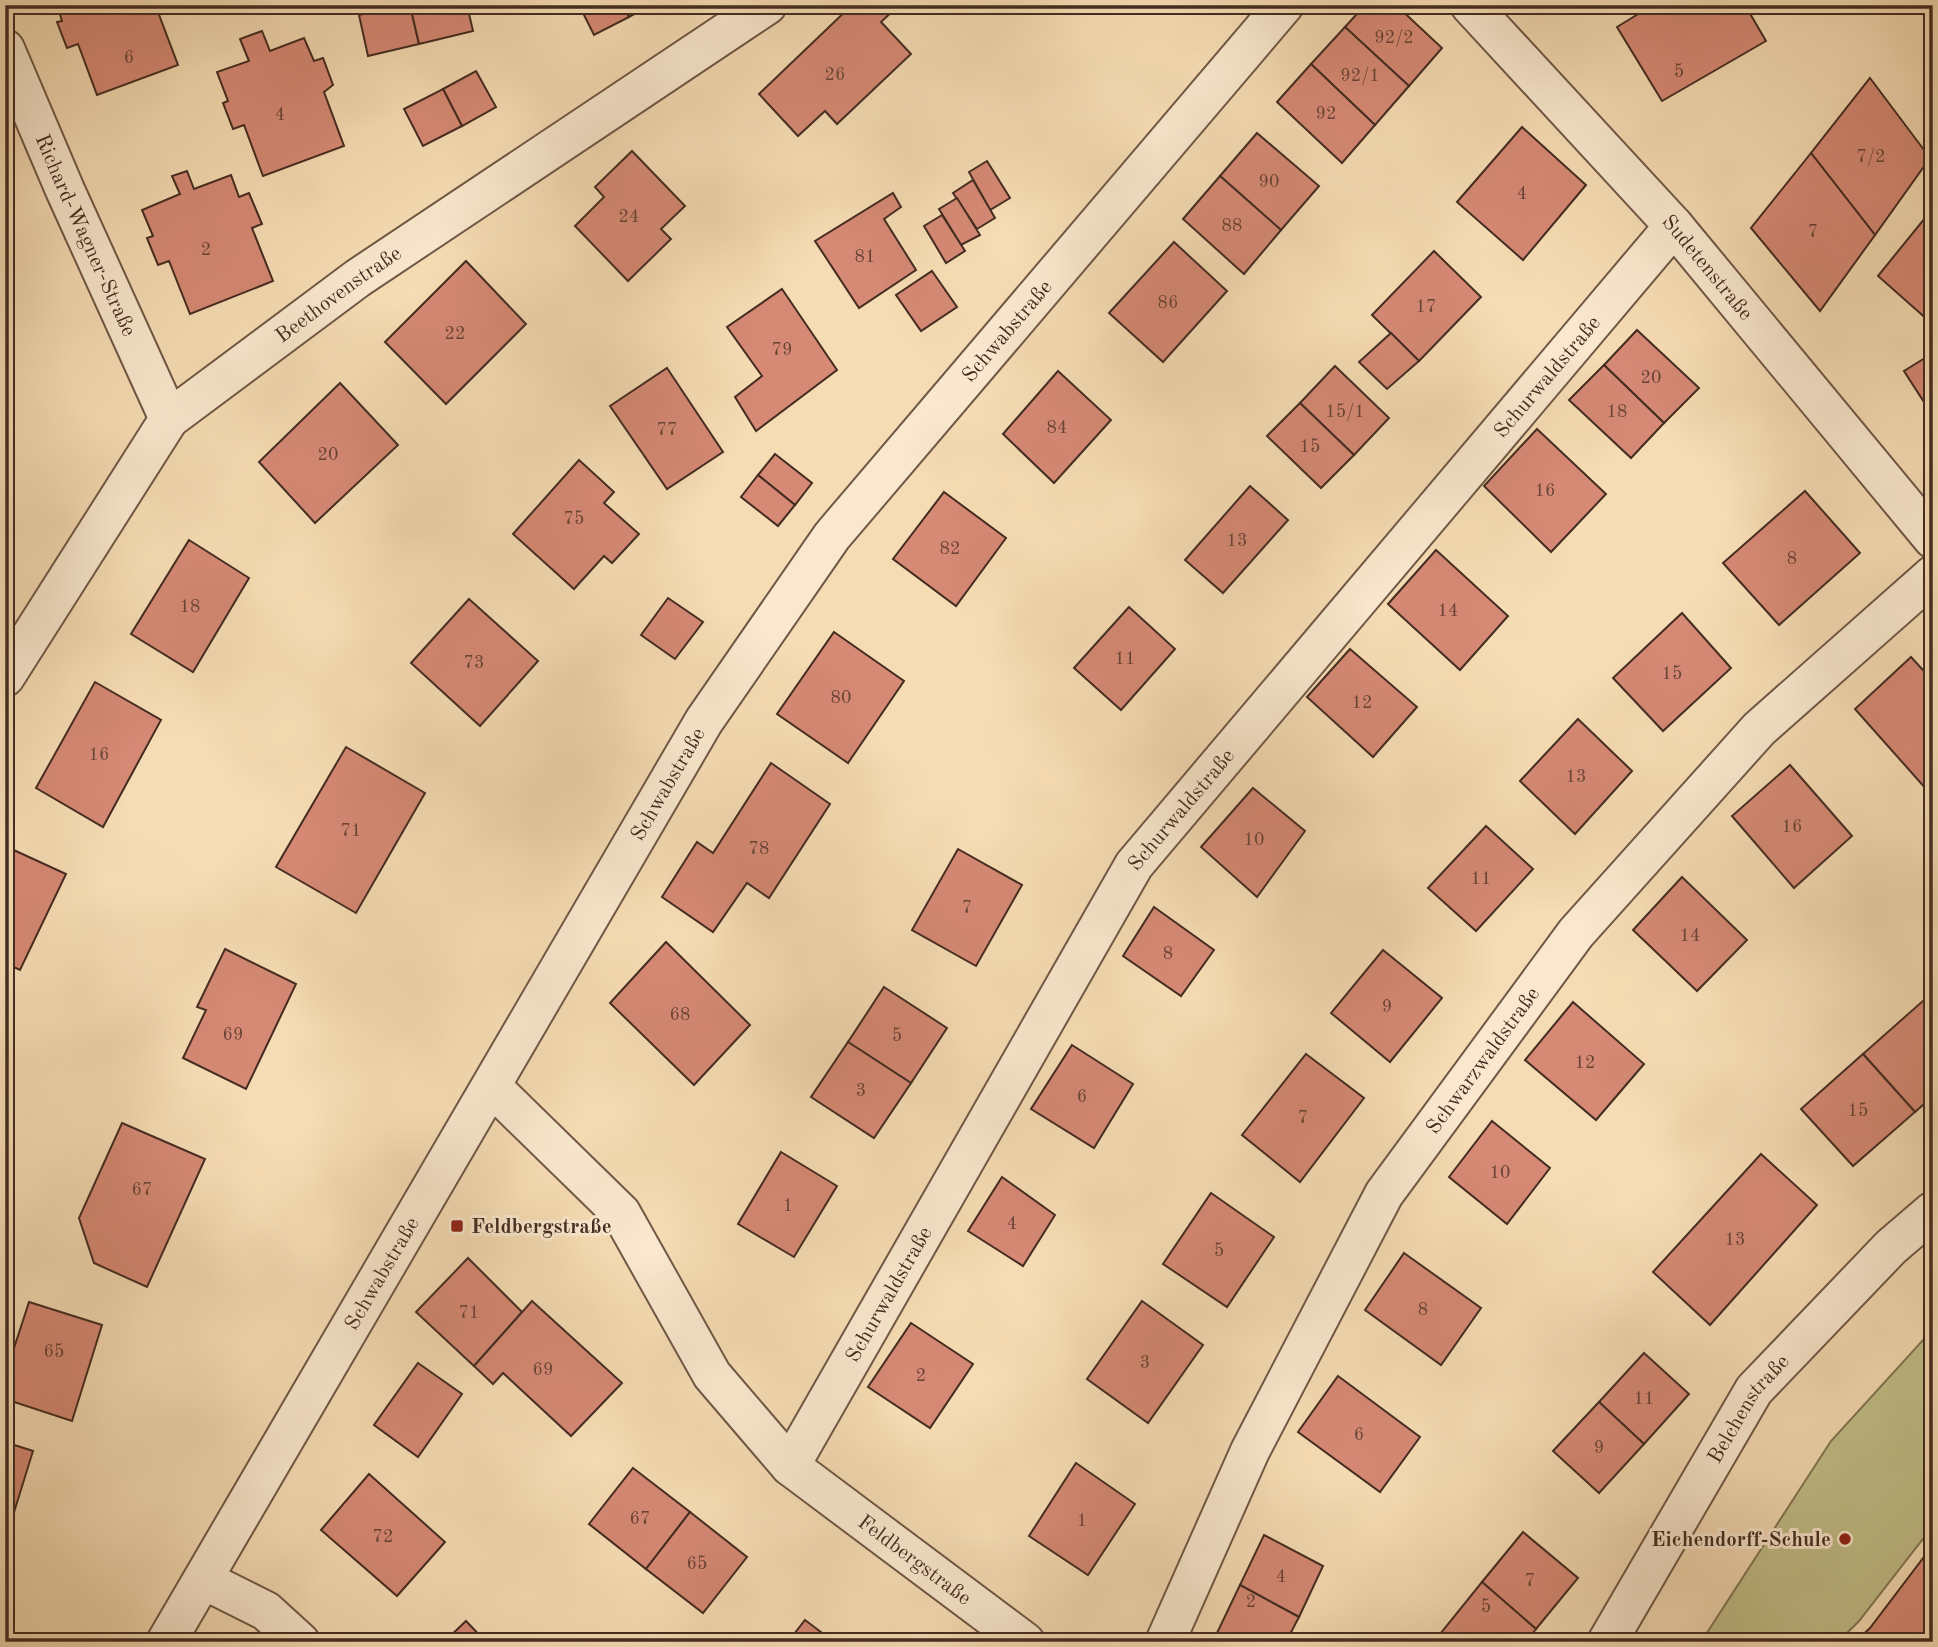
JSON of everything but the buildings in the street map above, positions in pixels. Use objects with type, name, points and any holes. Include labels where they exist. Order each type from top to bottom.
[{"type":"street","name":"Beethovenstraße","points":[[5,677],[169,419],[358,278],[767,5]]},
{"type":"street","name":"Schwabstraße","points":[[166,1642],[704,721],[832,536],[1284,5]]},
{"type":"street","name":"Sudetenstraße","points":[[1470,5],[1674,226],[1933,539]]},
{"type":"street","name":"Richard-Wagner-Straße","points":[[5,49],[65,190],[169,419]]},
{"type":"street","name":"Schurwaldstraße","points":[[790,1466],[1134,865],[1674,226]]},
{"type":"street","name":"Schwarzwaldstraße","points":[[1165,1642],[1250,1451],[1384,1194],[1576,933],[1759,729],[1933,575]]},
{"type":"street","name":"Feldbergstraße","points":[[492,1087],[621,1213],[712,1375],[790,1466],[1025,1642]]},
{"type":"street","name":"Belchenstraße","points":[[1607,1642],[1754,1390],[1891,1247],[1933,1211]]},
{"type":"street","points":[[204,1580],[266,1611],[300,1642]]},
{"type":"shaded area","name":"Eichendorff-Schule","points":[[1933,1329],[1933,1526],[1859,1621],[1838,1642],[1701,1642],[1831,1441]]},
{"type":"place","name":"Feldbergstraße","points":[[457,1226]]},
{"type":"place","name":"Eichendorff-Schule","points":[[1845,1539]]}]
